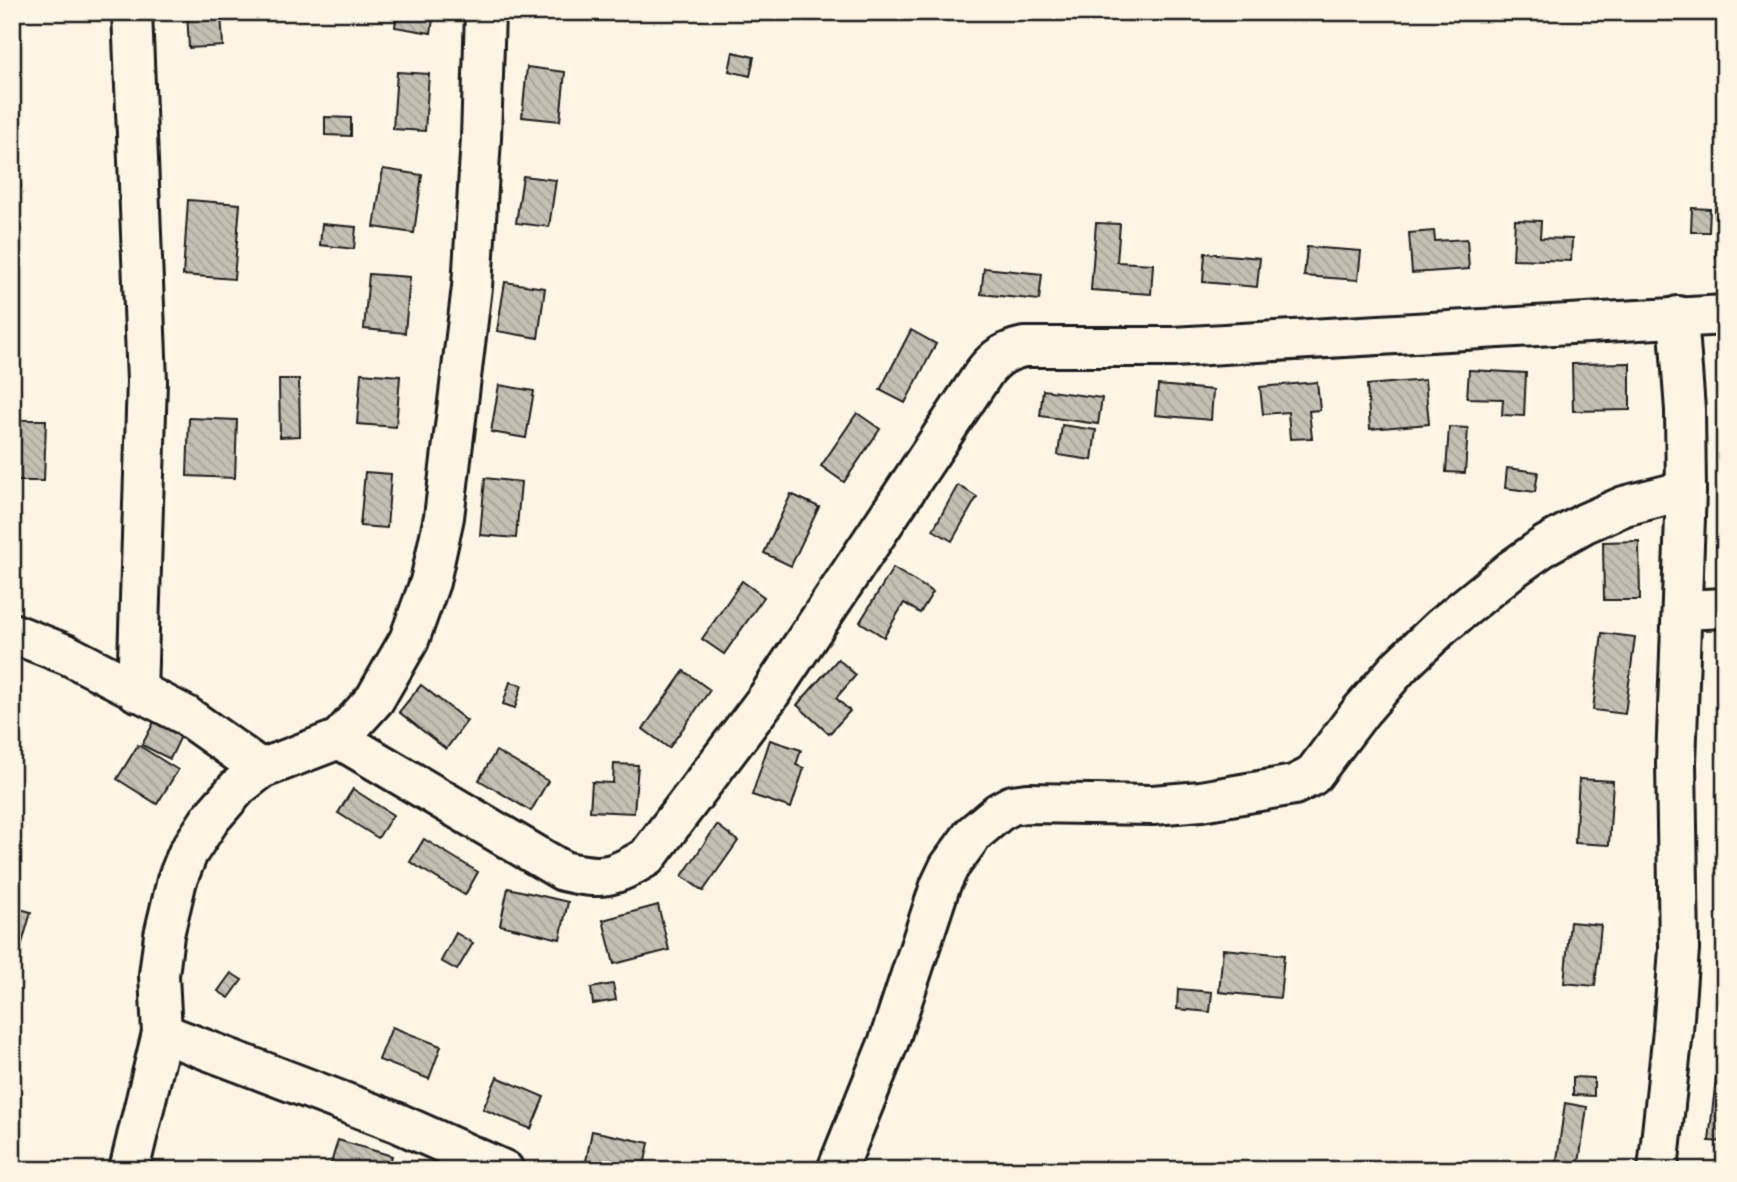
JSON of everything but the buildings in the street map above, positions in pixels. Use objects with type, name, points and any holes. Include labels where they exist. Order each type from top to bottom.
[{"type":"street","points":[[132,12],[147,381],[137,692]]},
{"type":"street","points":[[129,1170],[162,1032],[159,975],[164,935],[177,880],[188,853],[211,818],[238,787],[261,769],[339,739],[375,699],[409,639],[430,582],[443,517],[472,287],[485,12]]},
{"type":"street","points":[[339,739],[563,871],[594,878],[622,872],[647,857],[768,697],[985,371],[995,359],[1007,351],[1034,347],[1187,346],[1678,316],[1725,316]]},
{"type":"street","points":[[1658,1170],[1679,950],[1676,763],[1686,490],[1685,410],[1678,316]]},
{"type":"street","points":[[837,1170],[898,1018],[940,886],[959,850],[999,812],[1012,805],[1027,803],[1127,806],[1190,802],[1294,785],[1312,776],[1361,711],[1400,666],[1441,627],[1511,570],[1546,545],[1585,523],[1624,506],[1686,490]]},
{"type":"street","points":[[1683,610],[1725,608]]},
{"type":"street","points":[[12,633],[68,655],[186,715],[261,769]]},
{"type":"street","points":[[162,1032],[396,1122],[504,1170]]}]
